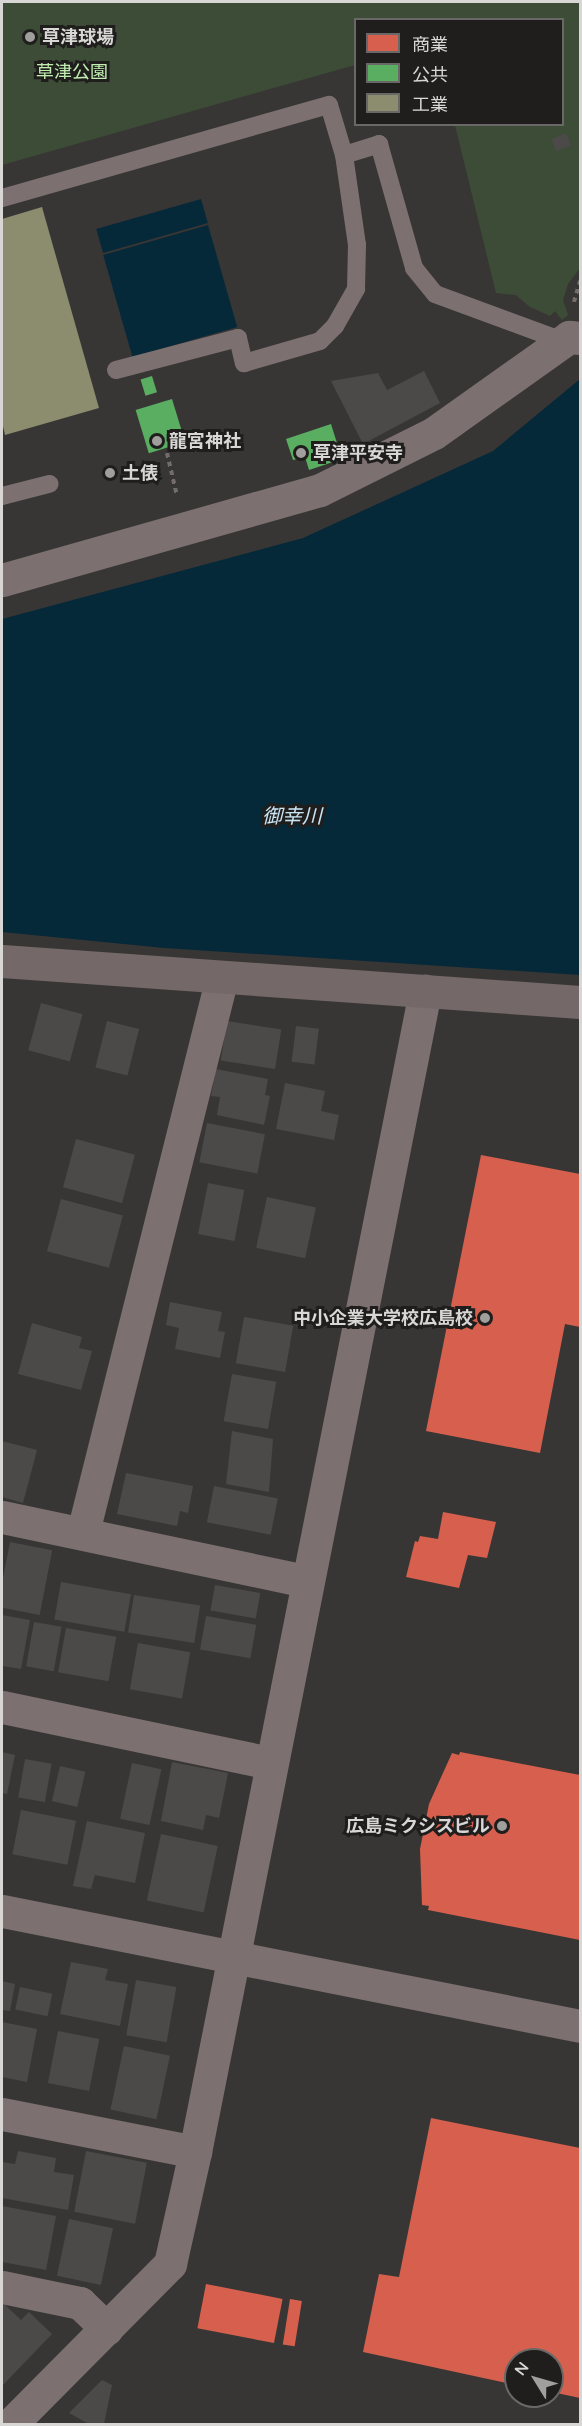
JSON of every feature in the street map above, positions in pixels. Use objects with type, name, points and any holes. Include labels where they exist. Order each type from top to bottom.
[{"type":"street","points":[[2,580],[320,490],[434,433],[572,339]]},
{"type":"street","points":[[2,963],[222,976],[580,1002]]},
{"type":"street","points":[[83,1533],[222,976]]},
{"type":"street","points":[[11,2424],[170,2264],[195,2152],[425,991]]},
{"type":"street","points":[[2,1517],[307,1581]]},
{"type":"street","points":[[2,1707],[271,1763]]},
{"type":"street","points":[[2,1911],[580,2026]]},
{"type":"street","points":[[2,2114],[195,2152]]},
{"type":"street","points":[[2,2287],[80,2303],[107,2329]]},
{"type":"lane","points":[[2,198],[329,105],[344,155],[357,245],[356,289],[335,326],[320,341],[244,363],[238,338],[116,370]]},
{"type":"lane","points":[[344,155],[379,144],[414,268],[435,294],[572,339]]},
{"type":"lane","points":[[2,496],[49,484]]},
{"type":"path","points":[[167,453],[175,489]]},
{"type":"green space","name":"草津公園","points":[[2,2],[580,2],[580,268],[568,284],[563,300],[568,315],[562,320],[555,311],[550,316],[530,307],[516,295],[496,293],[455,126],[564,126],[564,18],[354,18],[354,65],[2,165]]},
{"type":"water","points":[[201,199],[208,223],[103,253],[96,229]]},
{"type":"water","points":[[208,225],[237,327],[132,357],[103,255]]},
{"type":"water","name":"御幸川","points":[[580,379],[580,975],[164,948],[2,932],[2,619],[303,538],[493,451]]},
{"type":"building: 商業","points":[[481,1155],[580,1174],[580,1327],[565,1324],[540,1453],[426,1431]]},
{"type":"building: 商業","points":[[443,1512],[496,1522],[487,1558],[468,1555],[459,1588],[406,1577],[415,1541],[418,1542],[420,1536],[438,1539]]},
{"type":"building: 商業","name":"広島ミクシスビル","points":[[460,1752],[580,1775],[580,1940],[428,1910],[429,1906],[422,1905],[420,1849],[429,1804],[452,1753],[459,1755]]},
{"type":"building: 商業","points":[[431,2118],[580,2148],[580,2398],[564,2395],[564,2348],[504,2348],[504,2382],[363,2352],[379,2274],[399,2277]]},
{"type":"building: 商業","points":[[206,2284],[283,2299],[274,2343],[197,2328]]},
{"type":"building: 商業","points":[[290,2299],[302,2301],[295,2346],[283,2344]]},
{"type":"building: 公共","points":[[152,376],[157,392],[145,396],[141,380]]},
{"type":"building: 公共","points":[[172,399],[185,442],[149,453],[136,410]]},
{"type":"building: 公共","points":[[331,424],[342,459],[309,470],[305,457],[293,460],[286,439]]},
{"type":"building: 工業","points":[[42,207],[99,408],[5,435],[2,422],[2,219]]},
{"type":"building: その他","points":[[566,133],[571,145],[556,151],[551,139]]},
{"type":"building: その他","points":[[424,371],[440,403],[363,444],[331,381],[378,373],[387,390]]},
{"type":"building: その他","points":[[41,1003],[83,1014],[70,1061],[28,1050]]},
{"type":"building: その他","points":[[107,1021],[139,1029],[127,1076],[95,1068]]},
{"type":"building: その他","points":[[227,1021],[281,1030],[275,1069],[221,1061]]},
{"type":"building: その他","points":[[296,1026],[319,1029],[314,1065],[292,1062]]},
{"type":"building: その他","points":[[216,1069],[268,1079],[265,1095],[270,1096],[264,1125],[217,1115],[220,1097],[211,1096]]},
{"type":"building: その他","points":[[285,1083],[325,1091],[321,1111],[339,1115],[334,1140],[276,1129]]},
{"type":"building: その他","points":[[207,1123],[265,1134],[257,1174],[199,1162]]},
{"type":"building: その他","points":[[76,1139],[135,1155],[122,1203],[63,1187]]},
{"type":"building: その他","points":[[208,1183],[244,1190],[234,1241],[198,1234]]},
{"type":"building: その他","points":[[267,1197],[316,1207],[305,1258],[256,1248]]},
{"type":"building: その他","points":[[61,1199],[123,1216],[109,1268],[47,1251]]},
{"type":"building: その他","points":[[170,1302],[222,1312],[218,1331],[225,1332],[220,1358],[175,1349],[179,1328],[166,1325]]},
{"type":"building: その他","points":[[244,1317],[293,1326],[285,1372],[236,1363]]},
{"type":"building: その他","points":[[32,1323],[82,1337],[79,1348],[92,1351],[81,1390],[18,1374]]},
{"type":"building: その他","points":[[232,1374],[276,1382],[268,1429],[224,1421]]},
{"type":"building: その他","points":[[232,1431],[273,1439],[269,1492],[226,1484]]},
{"type":"building: その他","points":[[2,1441],[37,1450],[23,1503],[2,1497]]},
{"type":"building: その他","points":[[126,1473],[193,1486],[188,1513],[180,1511],[177,1526],[117,1514]]},
{"type":"building: その他","points":[[214,1486],[278,1498],[271,1535],[207,1522]]},
{"type":"building: その他","points":[[10,1542],[52,1550],[40,1615],[2,1608],[2,1583]]},
{"type":"building: その他","points":[[61,1582],[131,1594],[124,1632],[54,1619]]},
{"type":"building: その他","points":[[215,1585],[260,1593],[256,1619],[210,1611]]},
{"type":"building: その他","points":[[134,1595],[200,1605],[194,1643],[128,1633]]},
{"type":"building: その他","points":[[2,1615],[30,1620],[21,1669],[2,1666]]},
{"type":"building: その他","points":[[206,1616],[256,1625],[250,1658],[200,1649]]},
{"type":"building: その他","points":[[34,1622],[62,1627],[54,1671],[26,1666]]},
{"type":"building: その他","points":[[66,1628],[116,1637],[108,1681],[58,1672]]},
{"type":"building: その他","points":[[138,1643],[190,1652],[182,1698],[130,1689]]},
{"type":"building: その他","points":[[2,1752],[15,1755],[7,1794],[2,1793]]},
{"type":"building: その他","points":[[25,1759],[52,1764],[45,1802],[18,1797]]},
{"type":"building: その他","points":[[172,1762],[228,1773],[219,1818],[206,1815],[203,1830],[161,1821]]},
{"type":"building: その他","points":[[132,1763],[161,1769],[149,1825],[120,1819]]},
{"type":"building: その他","points":[[60,1766],[85,1772],[77,1807],[52,1801]]},
{"type":"building: その他","points":[[21,1810],[76,1821],[67,1865],[12,1854]]},
{"type":"building: その他","points":[[87,1821],[145,1833],[135,1883],[95,1875],[91,1889],[73,1886]]},
{"type":"building: その他","points":[[161,1834],[218,1846],[204,1913],[147,1901]]},
{"type":"building: その他","points":[[71,1962],[108,1969],[105,1980],[128,1984],[120,2026],[60,2014]]},
{"type":"building: その他","points":[[136,1980],[176,1987],[167,2042],[126,2035]]},
{"type":"building: その他","points":[[2,1981],[15,1984],[10,2011],[2,2010]]},
{"type":"building: その他","points":[[20,1987],[52,1994],[47,2016],[15,2009]]},
{"type":"building: その他","points":[[2,2022],[37,2029],[27,2082],[2,2077]]},
{"type":"building: その他","points":[[58,2031],[99,2039],[89,2091],[48,2083]]},
{"type":"building: その他","points":[[124,2046],[170,2056],[156,2119],[110,2110]]},
{"type":"building: その他","points":[[18,2151],[56,2158],[54,2172],[74,2175],[68,2210],[2,2198],[2,2162],[15,2164]]},
{"type":"building: その他","points":[[86,2151],[147,2163],[135,2224],[74,2212]]},
{"type":"building: その他","points":[[2,2206],[56,2216],[46,2270],[2,2262]]},
{"type":"building: その他","points":[[69,2219],[113,2228],[101,2285],[57,2276]]},
{"type":"building: その他","points":[[2,2302],[21,2320],[29,2312],[52,2334],[2,2386]]},
{"type":"building: その他","points":[[102,2380],[112,2385],[104,2424],[89,2424],[69,2413]]},
{"type":"place","name":"草津球場","points":[[30,37]]},
{"type":"place","name":"龍宮神社","points":[[157,441]]},
{"type":"place","name":"草津平安寺","points":[[301,453]]},
{"type":"place","name":"土俵","points":[[110,473]]},
{"type":"place","name":"中小企業大学校広島校","points":[[485,1318]]},
{"type":"place","name":"広島ミクシスビル","points":[[502,1826]]}]
